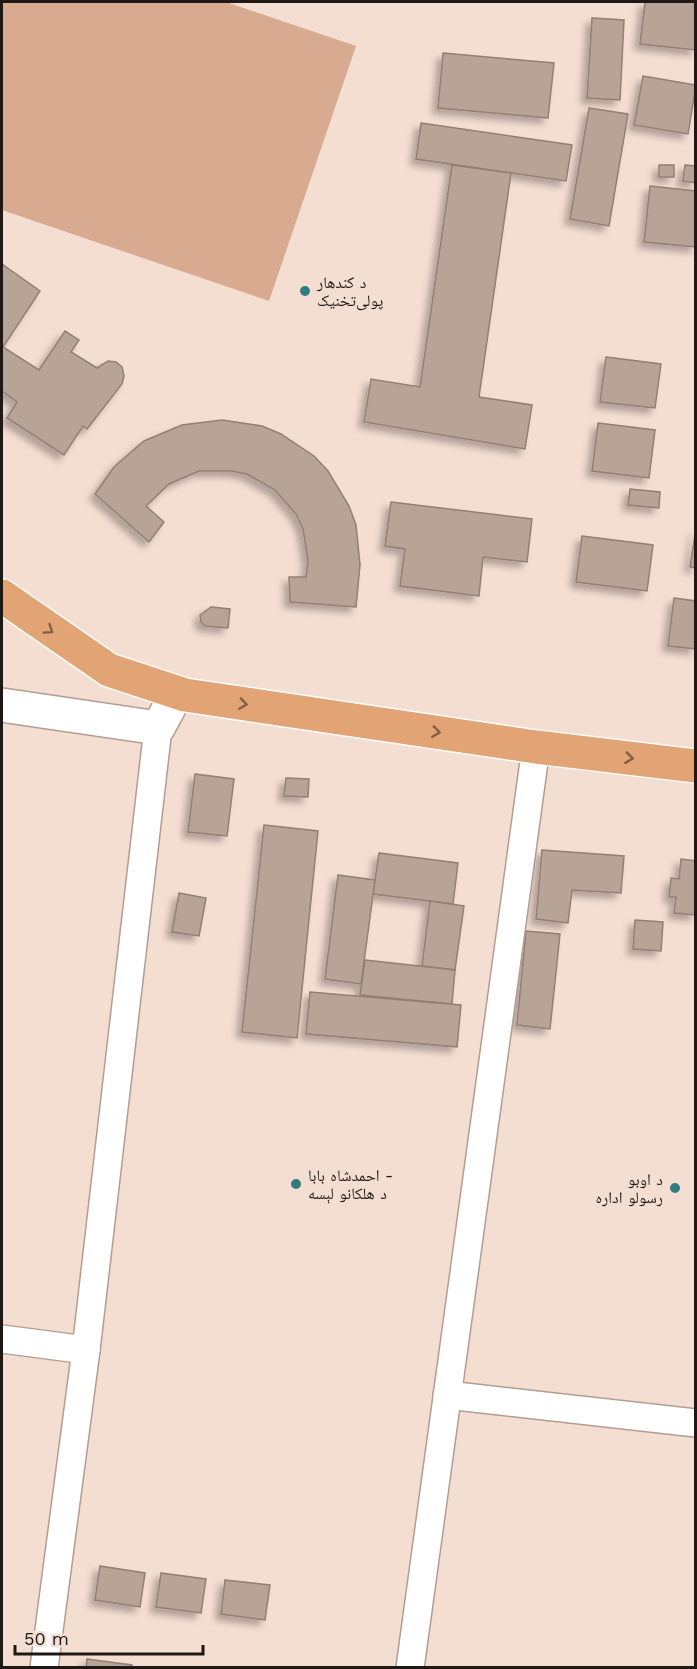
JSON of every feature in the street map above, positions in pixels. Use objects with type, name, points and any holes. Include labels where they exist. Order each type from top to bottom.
[{"type":"main road","points":[[2,596],[109,670],[177,693],[536,747],[696,766]]},
{"type":"street","points":[[44,1668],[86,1350],[158,728],[177,693]]},
{"type":"street","points":[[2,705],[158,728]]},
{"type":"street","points":[[410,1668],[536,747]]},
{"type":"street","points":[[2,1339],[86,1350]]},
{"type":"street","points":[[447,1395],[696,1423]]},
{"type":"shaded area","points":[[2,2],[226,2],[356,46],[269,301],[2,210]]},
{"type":"building","points":[[645,2],[696,2],[696,50],[640,44]]},
{"type":"building","points":[[592,18],[624,20],[620,100],[587,98]]},
{"type":"building","points":[[443,53],[554,63],[548,118],[438,108]]},
{"type":"building","points":[[643,76],[696,85],[688,134],[634,125]]},
{"type":"building","points":[[589,108],[628,114],[609,226],[570,219]]},
{"type":"building","points":[[421,123],[572,145],[566,181],[416,159]]},
{"type":"building","points":[[452,165],[511,173],[479,397],[532,405],[525,449],[364,422],[371,379],[420,387]]},
{"type":"building","points":[[659,165],[674,165],[674,177],[659,177]]},
{"type":"building","points":[[685,165],[696,166],[696,183],[683,181]]},
{"type":"building","points":[[650,186],[696,191],[696,247],[644,242]]},
{"type":"building","points":[[2,264],[40,291],[3,347],[39,370],[65,331],[79,340],[71,352],[97,368],[108,361],[116,362],[122,367],[124,376],[122,384],[87,429],[83,426],[64,455],[7,418],[17,402],[2,391]]},
{"type":"building","points":[[606,357],[661,364],[655,408],[600,402]]},
{"type":"building","points":[[222,420],[262,426],[281,434],[314,456],[328,471],[349,506],[356,525],[360,565],[356,607],[290,602],[289,577],[306,577],[308,561],[303,529],[296,514],[275,490],[247,474],[231,471],[199,471],[169,484],[146,506],[164,522],[149,542],[95,494],[114,467],[144,441],[182,425]]},
{"type":"building","points":[[598,423],[655,430],[649,478],[592,471]]},
{"type":"building","points":[[630,489],[660,492],[659,508],[628,505]]},
{"type":"building","points":[[391,502],[532,519],[527,562],[483,557],[479,596],[400,586],[405,549],[385,546]]},
{"type":"building","points":[[696,528],[696,568],[690,567]]},
{"type":"building","points":[[582,536],[653,545],[647,591],[576,582]]},
{"type":"building","points":[[674,598],[696,601],[696,649],[668,646]]},
{"type":"building","points":[[211,607],[230,609],[228,628],[205,626],[201,622],[200,615]]},
{"type":"building","points":[[195,774],[234,779],[227,836],[188,832]]},
{"type":"building","points":[[286,778],[309,779],[308,797],[284,796]]},
{"type":"building","points":[[264,825],[318,831],[297,1038],[242,1032]]},
{"type":"building","points":[[542,850],[624,856],[621,893],[572,890],[568,923],[536,919]]},
{"type":"building","points":[[379,853],[458,863],[453,904],[373,894]]},
{"type":"building","points":[[681,859],[696,861],[696,915],[674,913],[676,897],[669,897],[671,878],[679,879]]},
{"type":"building","points":[[338,875],[375,880],[361,984],[325,979]]},
{"type":"building","points":[[179,893],[206,898],[199,936],[172,932]]},
{"type":"building","points":[[430,901],[464,906],[455,970],[422,966]]},
{"type":"building","points":[[635,920],[663,922],[661,951],[633,949]]},
{"type":"building","points":[[526,931],[560,934],[550,1029],[517,1025]]},
{"type":"building","points":[[365,960],[455,970],[452,1004],[360,995]]},
{"type":"building","points":[[310,992],[461,1005],[457,1047],[306,1034]]},
{"type":"building","points":[[100,1566],[145,1573],[140,1607],[95,1600]]},
{"type":"building","points":[[161,1573],[206,1579],[201,1613],[156,1607]]},
{"type":"building","points":[[225,1580],[270,1585],[265,1620],[221,1614]]},
{"type":"building","points":[[87,1659],[132,1665],[132,1668],[86,1668]]},
{"type":"place","name":"د کندهار پولی‌تخنیک","points":[[305,291]]},
{"type":"place","name":"احمدشاه بابا - د هلکانو لېسه","points":[[296,1184]]},
{"type":"place","name":"د اوبو رسولو اداره","points":[[675,1188]]}]
